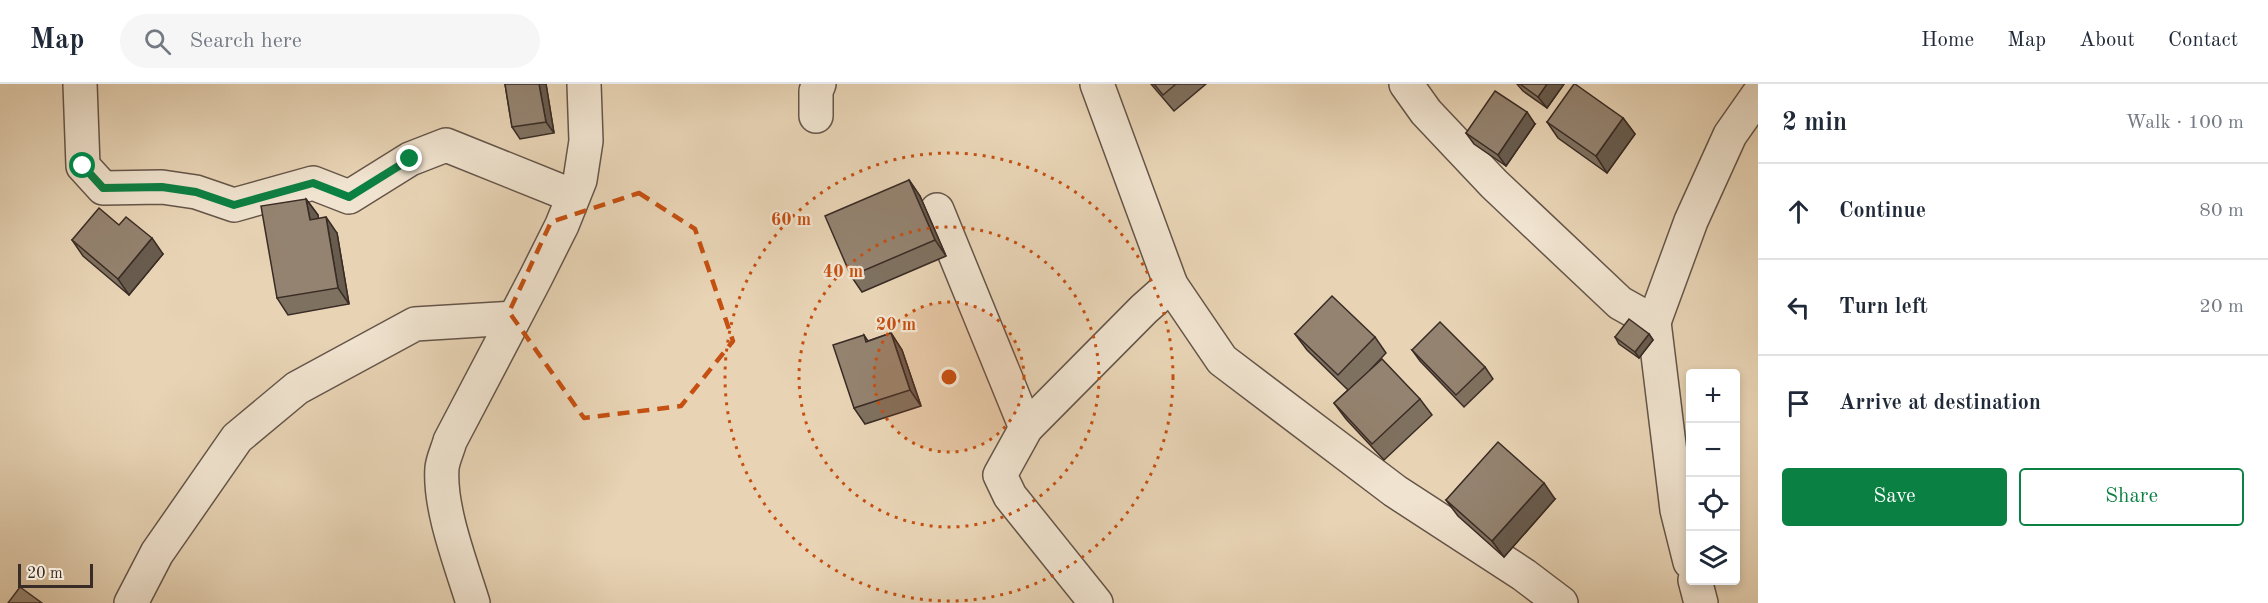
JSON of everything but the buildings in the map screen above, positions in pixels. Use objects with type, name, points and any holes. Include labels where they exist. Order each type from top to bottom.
[{"type":"street","points":[[80,84],[83,166],[103,188],[162,187],[196,192],[234,205],[313,183],[349,197],[410,159],[446,145],[573,196]]},
{"type":"street","points":[[472,603],[451,530],[444,495],[442,467],[450,441],[562,225],[580,180],[586,141],[584,84]]},
{"type":"street","points":[[816,116],[816,91],[819,84]]},
{"type":"street","points":[[1097,84],[1172,285],[1222,360],[1395,491],[1524,575],[1561,603]]},
{"type":"street","points":[[1406,84],[1426,112],[1494,184],[1620,303],[1654,322]]},
{"type":"street","points":[[1686,546],[1677,510],[1654,322],[1691,221],[1730,135],[1758,95]]},
{"type":"street","points":[[937,210],[1026,428]]},
{"type":"street","points":[[1096,603],[1010,496],[1000,475],[1026,428],[1144,309],[1172,285]]},
{"type":"street","points":[[130,603],[157,553],[237,438],[297,388],[415,324],[514,318]]},
{"type":"street","points":[[1696,585],[1701,603]]},
{"type":"highlighted area","points":[[639,193],[695,229],[733,341],[681,406],[584,418],[509,312],[551,222]]},
{"type":"route","points":[[83,166],[103,188],[162,187],[196,192],[234,205],[313,183],[349,197],[410,159]]}]
